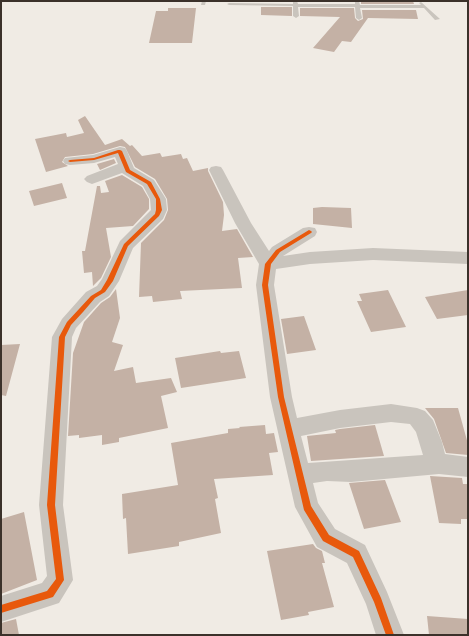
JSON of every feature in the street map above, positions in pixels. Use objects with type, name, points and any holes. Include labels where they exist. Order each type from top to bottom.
[{"type":"street","points":[[1,609],[50,594],[60,580],[51,504],[62,337],[69,324],[81,310],[93,297],[103,291],[110,281],[126,245],[157,215],[159,210],[158,199],[149,183],[128,171],[125,167],[120,151],[94,159],[70,161]]},
{"type":"street","points":[[92,180],[125,167]]},
{"type":"street","points":[[216,170],[243,223],[268,264]]},
{"type":"street","points":[[309,232],[278,251],[268,264],[265,285],[281,397],[307,507],[326,538],[356,554],[378,601],[390,635]]},
{"type":"street","points":[[268,264],[310,258],[366,254],[468,258]]},
{"type":"street","points":[[289,429],[340,419],[391,413],[418,417],[425,427],[431,442],[436,464]]},
{"type":"street","points":[[300,475],[326,471],[351,472],[436,464],[468,467]]},
{"type":"lane","points":[[420,1],[424,7],[437,19]]},
{"type":"lane","points":[[229,5],[295,3],[424,7]]},
{"type":"lane","points":[[295,3],[296,16]]},
{"type":"lane","points":[[358,4],[359,18]]},
{"type":"building","points":[[354,1],[354,2],[299,2]]},
{"type":"building","points":[[361,1],[413,1],[414,4],[361,4]]},
{"type":"building","points":[[261,7],[292,7],[292,16],[261,15]]},
{"type":"building","points":[[168,8],[196,8],[192,43],[149,43],[156,11],[168,11]]},
{"type":"building","points":[[300,8],[354,8],[355,18],[358,21],[363,19],[362,10],[416,10],[418,19],[368,18],[351,42],[342,41],[334,52],[313,48],[340,17],[300,16]]},
{"type":"building","points":[[85,116],[105,145],[122,139],[130,146],[132,145],[142,156],[160,153],[162,157],[181,154],[183,159],[187,158],[193,171],[208,168],[208,171],[223,202],[224,215],[222,231],[237,229],[253,257],[238,258],[242,288],[180,291],[182,299],[153,302],[152,296],[139,297],[141,243],[164,220],[168,210],[167,199],[155,179],[135,167],[125,147],[120,146],[93,154],[65,157],[62,162],[68,166],[46,172],[35,139],[66,133],[67,137],[84,133],[78,120]]},
{"type":"building","points":[[114,159],[116,163],[100,170],[97,164]]},
{"type":"building","points":[[122,175],[142,187],[149,199],[149,209],[133,226],[106,228],[111,257],[101,278],[93,286],[92,272],[84,273],[82,251],[85,251],[97,186],[100,186],[101,193],[109,192],[105,181]]},
{"type":"building","points":[[62,183],[67,198],[34,206],[29,191]]},
{"type":"building","points":[[313,208],[351,208],[352,228],[313,224]]},
{"type":"building","points":[[116,289],[120,318],[112,342],[123,345],[114,371],[133,367],[136,383],[171,378],[177,392],[161,396],[168,428],[119,438],[119,442],[102,445],[102,435],[79,438],[79,435],[68,436],[73,353],[84,322],[101,303],[110,297]]},
{"type":"building","points":[[388,290],[406,327],[371,332],[357,301],[362,301],[359,294]]},
{"type":"building","points":[[468,290],[468,315],[437,319],[425,297]]},
{"type":"building","points":[[304,316],[316,350],[287,354],[281,319]]},
{"type":"building","points":[[20,344],[6,396],[1,395],[1,345]]},
{"type":"building","points":[[220,351],[221,353],[239,351],[246,378],[181,388],[175,358]]},
{"type":"building","points":[[425,408],[458,408],[468,444],[468,455],[446,453],[434,419]]},
{"type":"building","points":[[265,425],[266,434],[274,433],[278,452],[269,453],[273,475],[214,479],[218,498],[215,499],[221,533],[179,542],[179,546],[128,554],[126,518],[123,519],[122,494],[178,485],[171,443],[228,433],[228,429]]},
{"type":"building","points":[[375,425],[384,456],[311,461],[307,436],[336,433],[335,430]]},
{"type":"building","points":[[430,476],[462,478],[463,484],[468,484],[468,519],[461,519],[461,524],[439,523]]},
{"type":"building","points":[[385,480],[401,522],[364,529],[349,483]]},
{"type":"building","points":[[24,512],[37,580],[1,594],[1,519]]},
{"type":"building","points":[[313,544],[316,548],[322,551],[325,563],[322,563],[334,607],[308,612],[309,615],[281,620],[267,551]]},
{"type":"building","points":[[427,616],[468,619],[468,635],[429,635]]},
{"type":"building","points":[[16,619],[19,635],[1,635],[1,623]]},
{"type":"cycle path","points":[[1,609],[50,594],[60,580],[51,505],[62,337],[69,324],[93,297],[103,291],[110,281],[126,245],[157,215],[159,210],[158,199],[149,183],[128,171],[120,151],[94,159],[70,161]]},
{"type":"cycle path","points":[[309,232],[278,251],[268,264],[265,285],[281,397],[307,507],[326,538],[356,554],[378,601],[390,635]]}]
